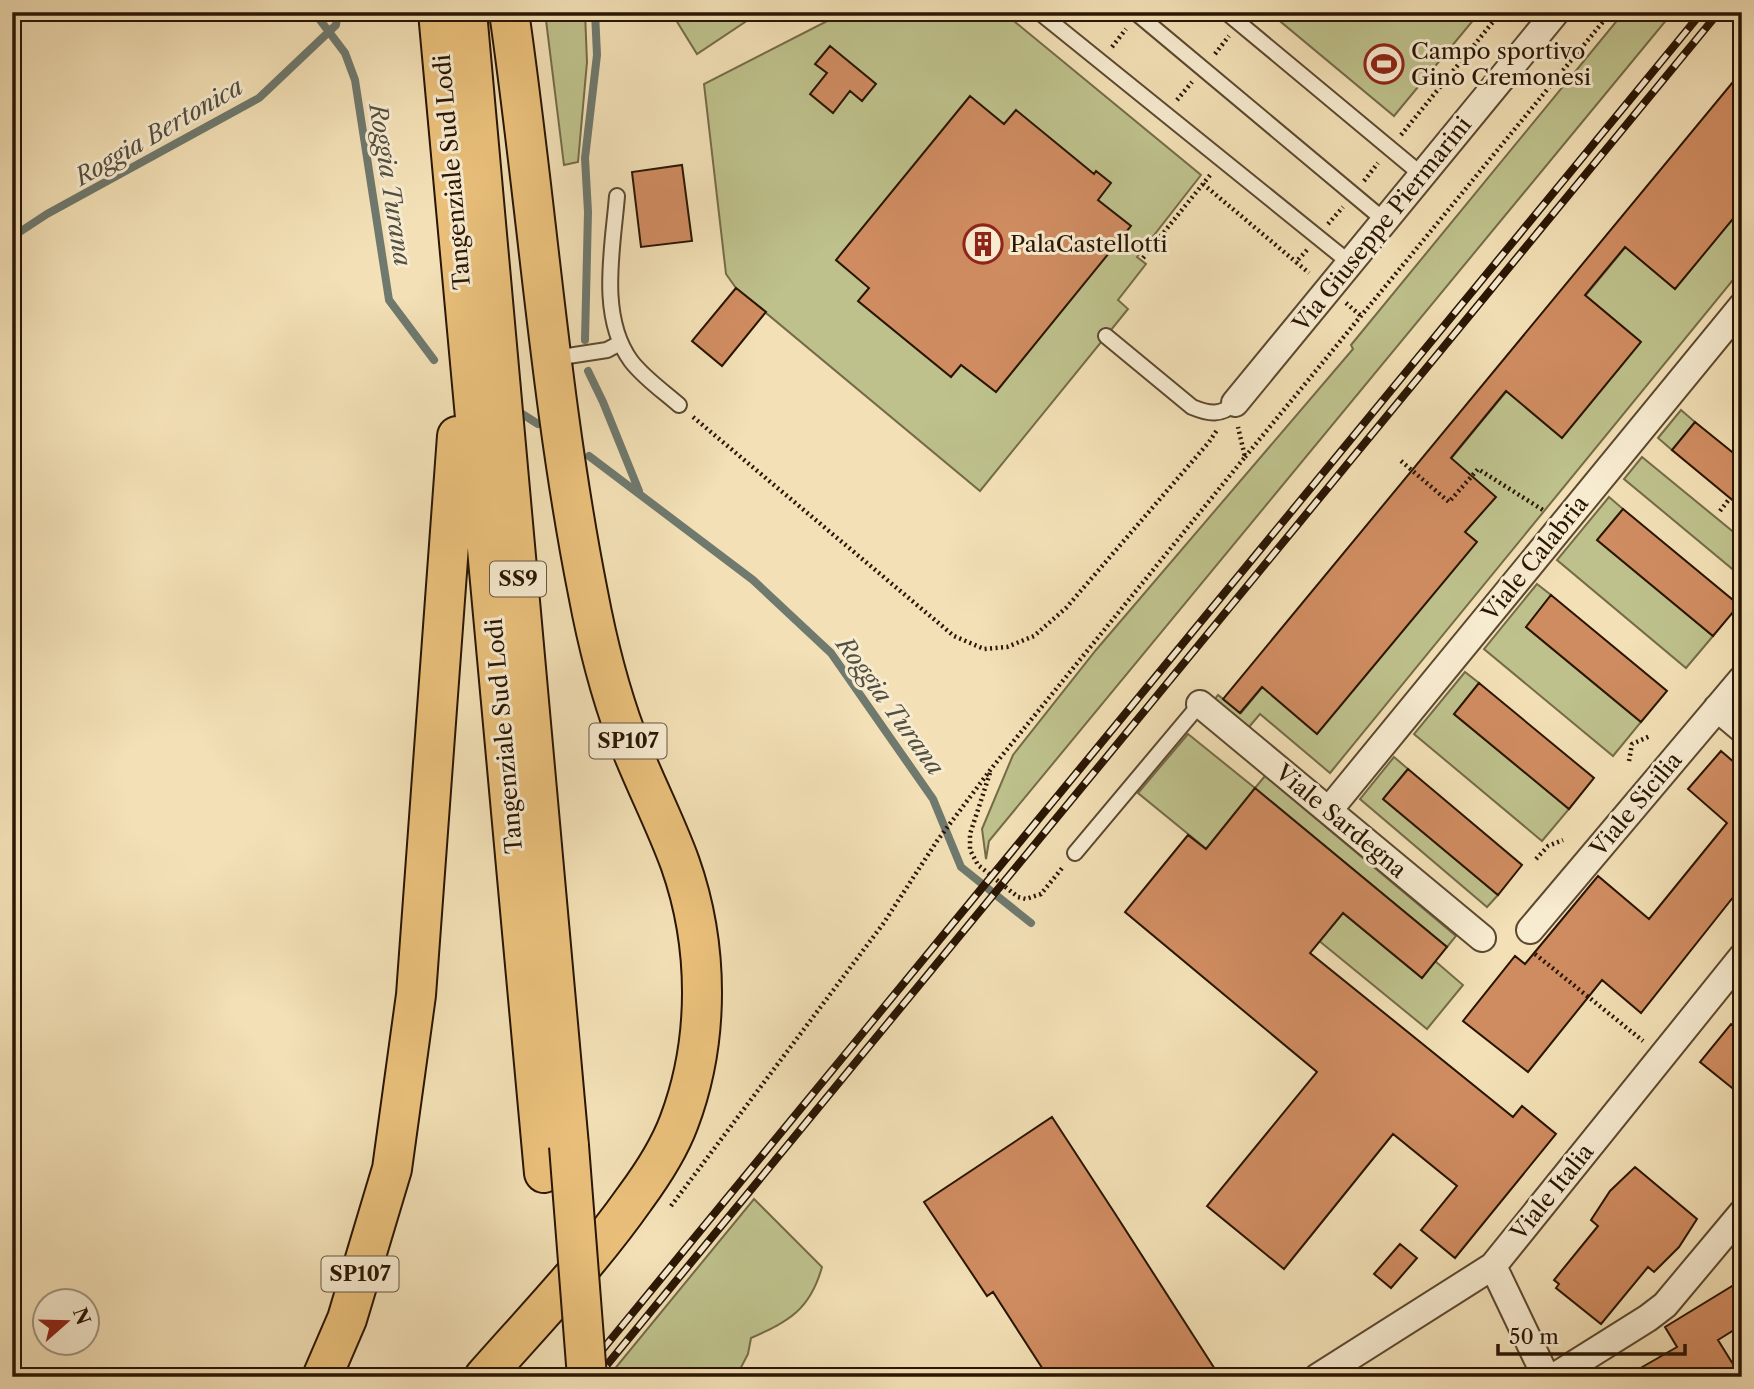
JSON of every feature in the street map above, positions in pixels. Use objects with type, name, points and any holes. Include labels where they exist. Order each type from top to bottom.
[{"type":"highway","name":"Tangenziale Sud Lodi","points":[[438,12],[465,326],[557,1159],[587,1377]]},
{"type":"highway","name":"Tangenziale Sud Lodi","points":[[467,12],[557,1159],[562,1377]]},
{"type":"highway","name":"SP107","points":[[484,1377],[605,1240],[653,1172],[679,1123],[692,1073],[700,1026],[703,971],[695,916],[680,864],[626,735],[604,663],[588,592],[553,358],[509,12]]},
{"type":"highway","name":"SP107","points":[[322,1377],[347,1319],[392,1169],[407,1062],[416,995],[465,326]]},
{"type":"street","name":"Via Giuseppe Piermarini","points":[[1235,403],[1556,12]]},
{"type":"street","name":"Viale Calabria","points":[[1329,810],[1742,306]]},
{"type":"street","name":"Viale Sicilia","points":[[1531,930],[1742,679]]},
{"type":"street","name":"Viale Sardegna","points":[[1200,704],[1482,938]]},
{"type":"street","points":[[1717,708],[1742,729]]},
{"type":"street","name":"Viale Italia","points":[[1318,1377],[1493,1266],[1742,957]]},
{"type":"street","points":[[1554,1377],[1655,1314],[1742,1213]]},
{"type":"street","points":[[1493,1266],[1546,1377]]},
{"type":"lane","points":[[1040,12],[1350,263]]},
{"type":"lane","points":[[1226,12],[1422,176]]},
{"type":"lane","points":[[1136,14],[1384,220]]},
{"type":"lane","points":[[617,196],[611,300],[620,343],[638,369],[679,405]]},
{"type":"lane","points":[[1106,336],[1192,407],[1219,413],[1235,403]]},
{"type":"lane","points":[[553,358],[607,350],[620,343]]},
{"type":"lane","points":[[1075,853],[1200,704]]},
{"type":"path","points":[[669,1209],[883,924],[937,841],[991,769],[1611,12]]},
{"type":"path","points":[[1100,61],[1136,14]]},
{"type":"path","points":[[1143,258],[1223,160]]},
{"type":"path","points":[[1203,184],[1296,262]]},
{"type":"path","points":[[1235,403],[1245,457]]},
{"type":"path","points":[[679,405],[954,636],[984,649],[1007,647],[1034,636],[1066,608],[1209,442],[1235,403]]},
{"type":"path","points":[[1401,461],[1449,502],[1478,469],[1564,524]]},
{"type":"path","points":[[1720,511],[1730,498]]},
{"type":"path","points":[[1629,761],[1632,744],[1650,736]]},
{"type":"path","points":[[991,769],[970,834],[970,850],[978,865],[1018,897],[1026,899],[1041,894],[1075,853]]},
{"type":"path","points":[[1536,859],[1548,846],[1563,840]]},
{"type":"path","points":[[1531,930],[1540,937],[1530,950],[1662,1056]]},
{"type":"green space","points":[[545,12],[585,12],[587,62],[578,162],[564,165]]},
{"type":"green space","points":[[671,12],[760,12],[697,54]]},
{"type":"green space","points":[[840,12],[1003,12],[1201,175],[1137,257],[1146,264],[1118,300],[1128,309],[980,491],[736,288],[726,274],[704,84],[839,15]]},
{"type":"green space","name":"Campo sportivo Gino Cremonesi","points":[[1269,12],[1480,12],[1394,116]]},
{"type":"green space","points":[[1624,12],[1673,12],[989,841],[986,859],[982,829],[1013,755],[1096,650],[1353,349],[1351,345]]},
{"type":"green space","points":[[1742,106],[1742,269],[1330,773],[1260,714],[1249,727],[1215,699],[1218,695],[1241,713]]},
{"type":"green space","points":[[1681,410],[1695,422],[1672,450],[1658,438]]},
{"type":"green space","points":[[1642,457],[1742,539],[1742,577],[1624,479]]},
{"type":"green space","points":[[1609,497],[1623,509],[1598,539],[1713,636],[1686,668],[1557,560]]},
{"type":"green space","points":[[1537,584],[1551,595],[1526,627],[1641,722],[1613,756],[1484,649]]},
{"type":"green space","points":[[1465,672],[1479,683],[1454,714],[1569,809],[1542,841],[1414,734]]},
{"type":"green space","points":[[1188,734],[1255,788],[1265,776],[1456,936],[1447,947],[1255,789],[1230,820],[1422,978],[1435,961],[1463,985],[1427,1029],[1138,793]]},
{"type":"green space","points":[[1394,757],[1408,769],[1384,798],[1498,895],[1487,907],[1360,799]]},
{"type":"green space","points":[[754,1199],[822,1267],[804,1304],[787,1319],[751,1338],[748,1354],[736,1377],[608,1377]]},
{"type":"building","points":[[830,46],[876,84],[862,101],[850,91],[833,113],[810,94],[827,73],[815,64]]},
{"type":"building","points":[[1742,71],[1742,208],[1675,289],[1625,247],[1585,295],[1641,342],[1562,438],[1506,391],[1451,458],[1496,497],[1465,532],[1477,542],[1317,734],[1262,687],[1240,713],[1223,699]]},
{"type":"building","name":"PalaCastellotti","points":[[970,96],[1004,124],[1016,110],[1094,174],[1096,171],[1111,183],[1098,200],[1131,226],[996,392],[961,365],[951,377],[858,301],[869,288],[836,260]]},
{"type":"building","points":[[682,165],[692,241],[641,247],[632,172]]},
{"type":"building","points":[[736,288],[766,312],[722,366],[692,341]]},
{"type":"building","points":[[1695,422],[1742,460],[1742,508],[1672,450]]},
{"type":"building","points":[[1623,509],[1739,605],[1713,636],[1597,540]]},
{"type":"building","points":[[1551,595],[1667,691],[1641,722],[1526,627]]},
{"type":"building","points":[[1479,683],[1594,778],[1569,809],[1454,714]]},
{"type":"building","points":[[1721,751],[1742,769],[1742,886],[1641,1013],[1602,980],[1528,1072],[1463,1021],[1515,956],[1525,964],[1598,876],[1649,919],[1727,823],[1688,789]]},
{"type":"building","points":[[1408,769],[1522,865],[1498,895],[1383,799]]},
{"type":"building","points":[[1255,788],[1447,947],[1422,978],[1343,913],[1310,953],[1513,1117],[1522,1106],[1556,1134],[1455,1258],[1421,1230],[1457,1186],[1393,1134],[1284,1269],[1207,1206],[1317,1072],[1125,912],[1188,835],[1206,849]]},
{"type":"building","points":[[1731,1024],[1742,1032],[1742,1096],[1700,1062]]},
{"type":"building","points":[[1052,1117],[1220,1377],[1048,1377],[993,1292],[987,1296],[924,1202]]},
{"type":"building","points":[[1635,1167],[1697,1219],[1679,1247],[1654,1272],[1648,1267],[1601,1324],[1556,1288],[1559,1284],[1554,1280],[1598,1226],[1591,1220],[1610,1191]]},
{"type":"building","points":[[1400,1244],[1417,1258],[1391,1288],[1374,1274]]},
{"type":"building","points":[[1742,1280],[1742,1325],[1718,1340],[1741,1377],[1625,1377],[1677,1347],[1665,1327]]},
{"type":"waterway","name":"Roggia Turana","points":[[314,12],[345,53],[355,80],[389,300],[434,360]]},
{"type":"waterway","name":"Roggia Bertonica","points":[[12,237],[47,214],[259,98],[336,25],[338,12]]},
{"type":"waterway","points":[[585,340],[588,212],[585,158],[597,55],[595,12]]},
{"type":"waterway","points":[[588,371],[639,491]]},
{"type":"waterway","name":"Roggia Turana","points":[[519,412],[538,424]]},
{"type":"waterway","name":"Roggia Turana","points":[[589,456],[753,580],[831,653],[933,799],[961,867],[1031,923]]},
{"type":"railway","points":[[580,1377],[1702,12]]},
{"type":"railway","points":[[597,1377],[1719,12]]},
{"type":"place","name":"Campo sportivo Gino Cremonesi","points":[[1384,64]]},
{"type":"place","name":"PalaCastellotti","points":[[983,244]]}]
